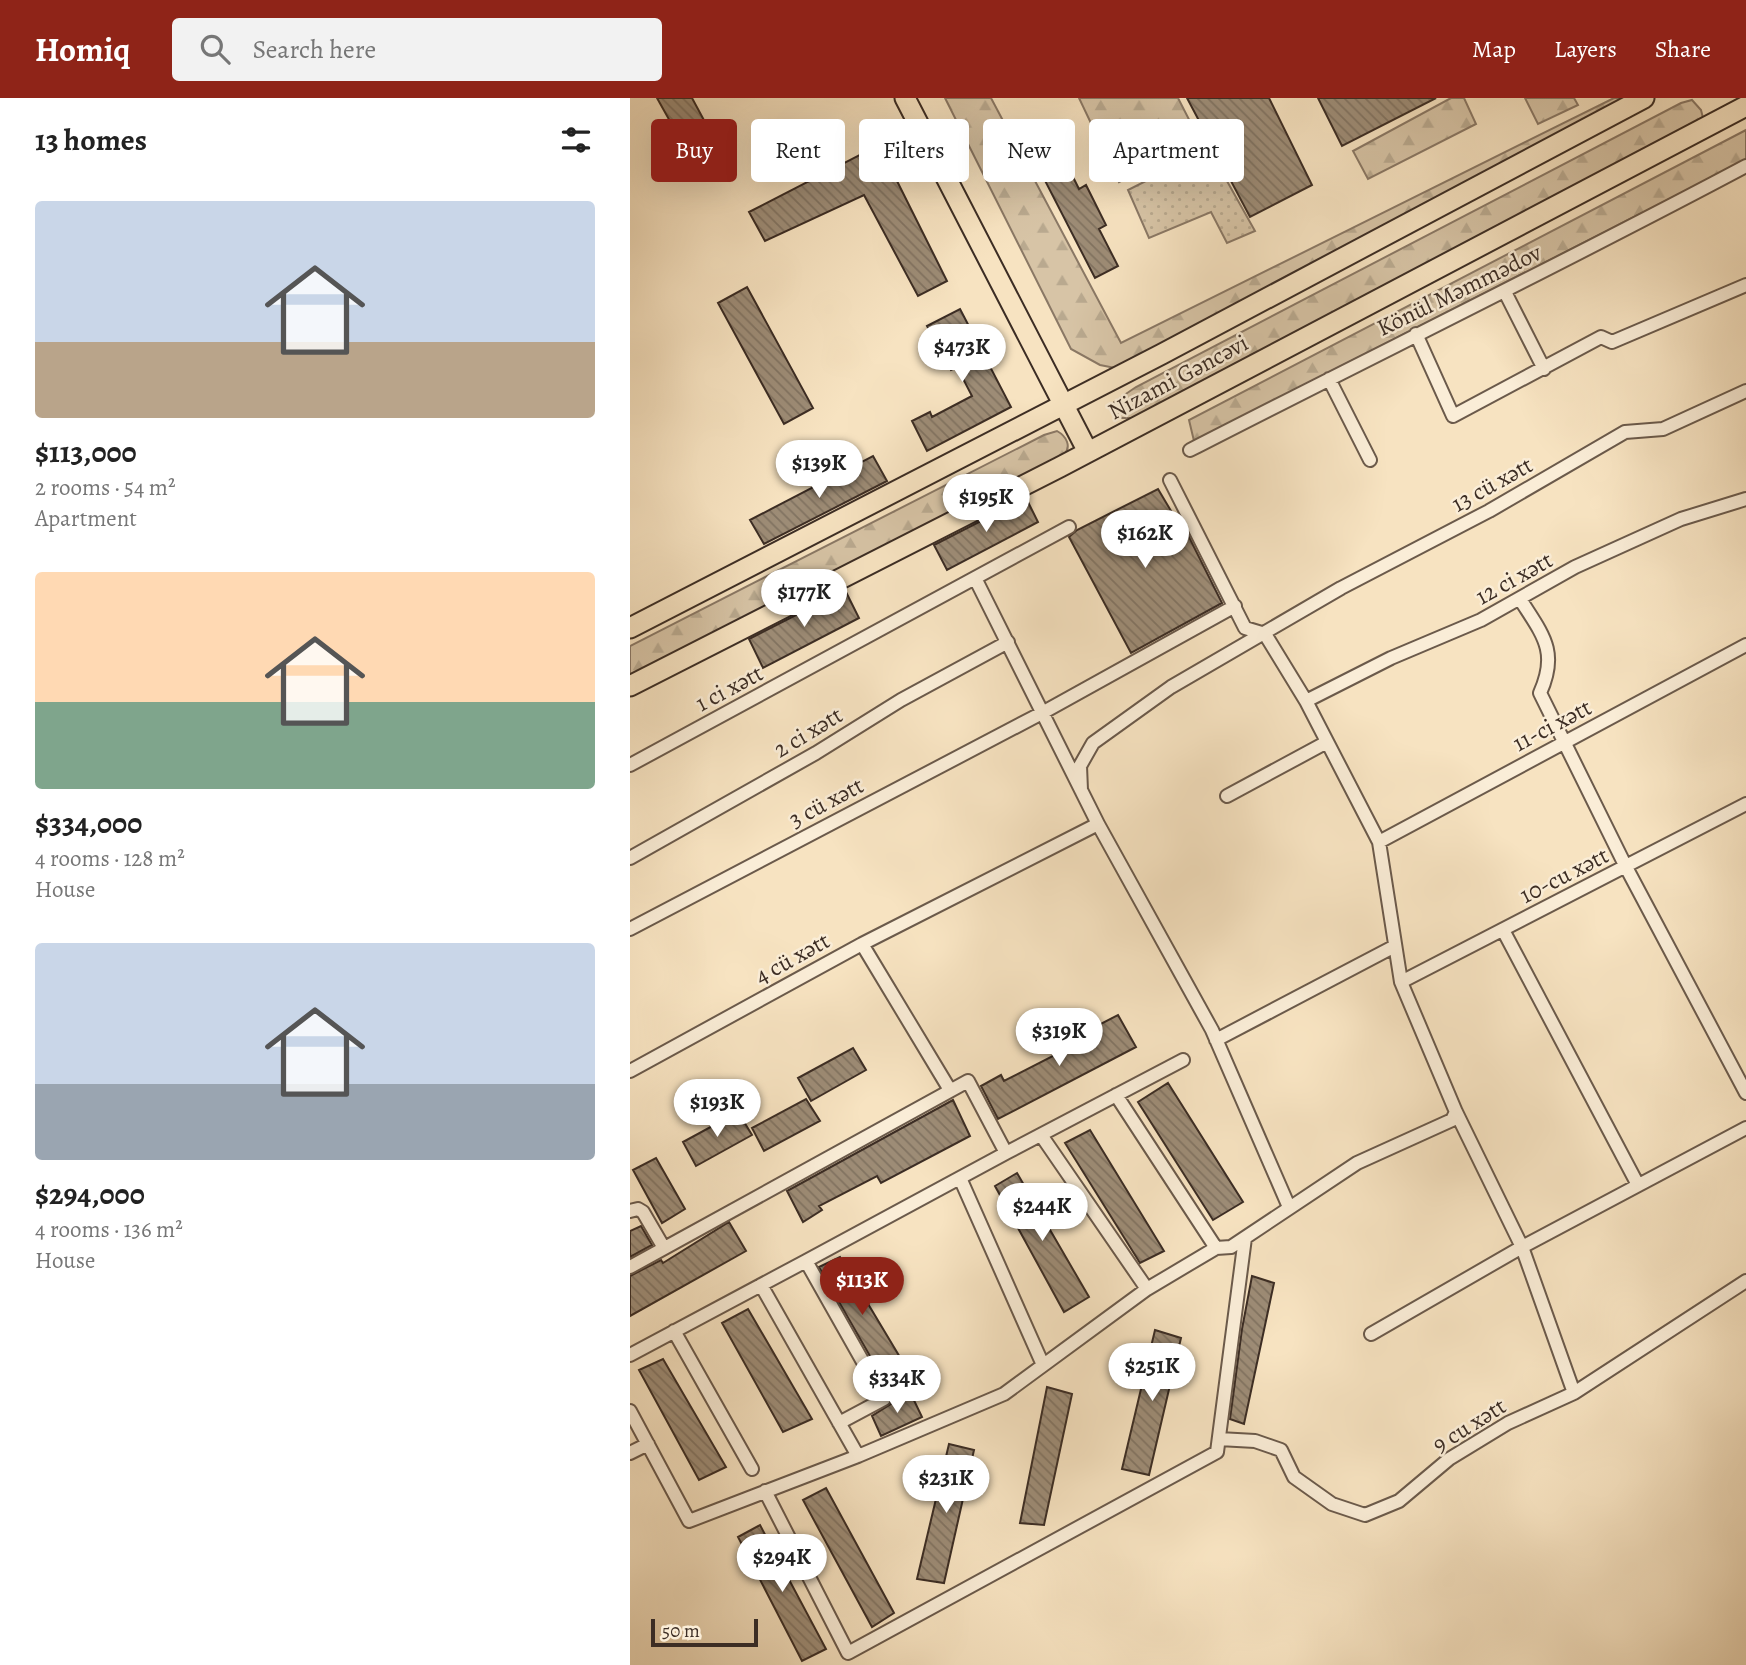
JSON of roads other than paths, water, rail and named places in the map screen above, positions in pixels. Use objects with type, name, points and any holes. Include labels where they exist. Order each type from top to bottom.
[{"type":"main road","points":[[905,98],[1088,452]]},
{"type":"main road","name":"Nizami Gəncəvi","points":[[630,628],[1162,354],[1644,98]]},
{"type":"main road","name":"Nizami Gəncəvi","points":[[630,686],[1088,452],[1746,106]]},
{"type":"street","name":"Könül Məmmədov","points":[[1190,450],[1416,334],[1505,292],[1746,166]]},
{"type":"street","points":[[1416,334],[1453,415],[1601,337],[1612,342],[1746,285]]},
{"type":"street","points":[[1505,292],[1544,369]]},
{"type":"street","points":[[1329,379],[1370,460]]},
{"type":"street","name":"13 cü xətt","points":[[1082,790],[1080,766],[1093,743],[1171,687],[1341,588],[1489,511],[1625,432],[1663,429],[1746,391]]},
{"type":"street","points":[[1170,480],[1245,628],[1265,634],[1306,701],[1379,842],[1401,982],[1456,1112],[1522,1247],[1574,1393]]},
{"type":"street","name":"12 ci xətt","points":[[1306,701],[1391,658],[1481,620],[1575,567],[1681,519],[1746,499]]},
{"type":"street","name":"1 ci xətt","points":[[630,765],[1069,527]]},
{"type":"street","points":[[975,578],[1098,824],[1216,1041],[1289,1207]]},
{"type":"street","points":[[1520,599],[1545,643],[1550,658],[1546,678],[1539,693],[1566,742],[1626,867],[1746,1093]]},
{"type":"street","name":"3 cü xətt","points":[[630,929],[1042,713],[1235,606]]},
{"type":"street","name":"2 ci xətt","points":[[630,858],[816,753],[901,700],[1008,642]]},
{"type":"street","name":"11-ci xətt","points":[[1379,842],[1746,645]]},
{"type":"street","points":[[1227,796],[1327,742]]},
{"type":"street","name":"10-cu xətt","points":[[1401,982],[1746,804]]},
{"type":"street","points":[[862,944],[1098,824]]},
{"type":"street","points":[[1503,930],[1639,1185]]},
{"type":"street","name":"4 cü xətt","points":[[630,1071],[862,944],[950,1090]]},
{"type":"street","points":[[1216,1041],[1395,946]]},
{"type":"street","points":[[630,1354],[1183,1060]]},
{"type":"street","points":[[630,1267],[968,1081],[1006,1153]]},
{"type":"street","points":[[1116,1095],[1216,1248]]},
{"type":"street","points":[[630,1411],[689,1521],[858,1456],[1004,1394],[1147,1289],[1216,1248],[1231,1247],[1357,1163],[1452,1120],[1456,1112]]},
{"type":"street","points":[[1371,1334],[1522,1247],[1746,1128]]},
{"type":"street","points":[[1041,1135],[1147,1289]]},
{"type":"street","points":[[960,1178],[1043,1365]]},
{"type":"street","points":[[630,1211],[638,1209],[643,1212],[664,1248]]},
{"type":"street","points":[[765,1491],[848,1653],[1217,1452],[1245,1238]]},
{"type":"street","points":[[806,1261],[884,1399],[839,1423]]},
{"type":"street","name":"9 cu xətt","points":[[1219,1439],[1255,1441],[1281,1450],[1294,1477],[1332,1504],[1365,1515],[1399,1501],[1449,1459],[1508,1423],[1574,1393],[1746,1281]]},
{"type":"street","points":[[761,1285],[858,1456]]},
{"type":"street","points":[[674,1331],[752,1469]]},
{"type":"street","points":[[630,1453],[648,1444]]}]
